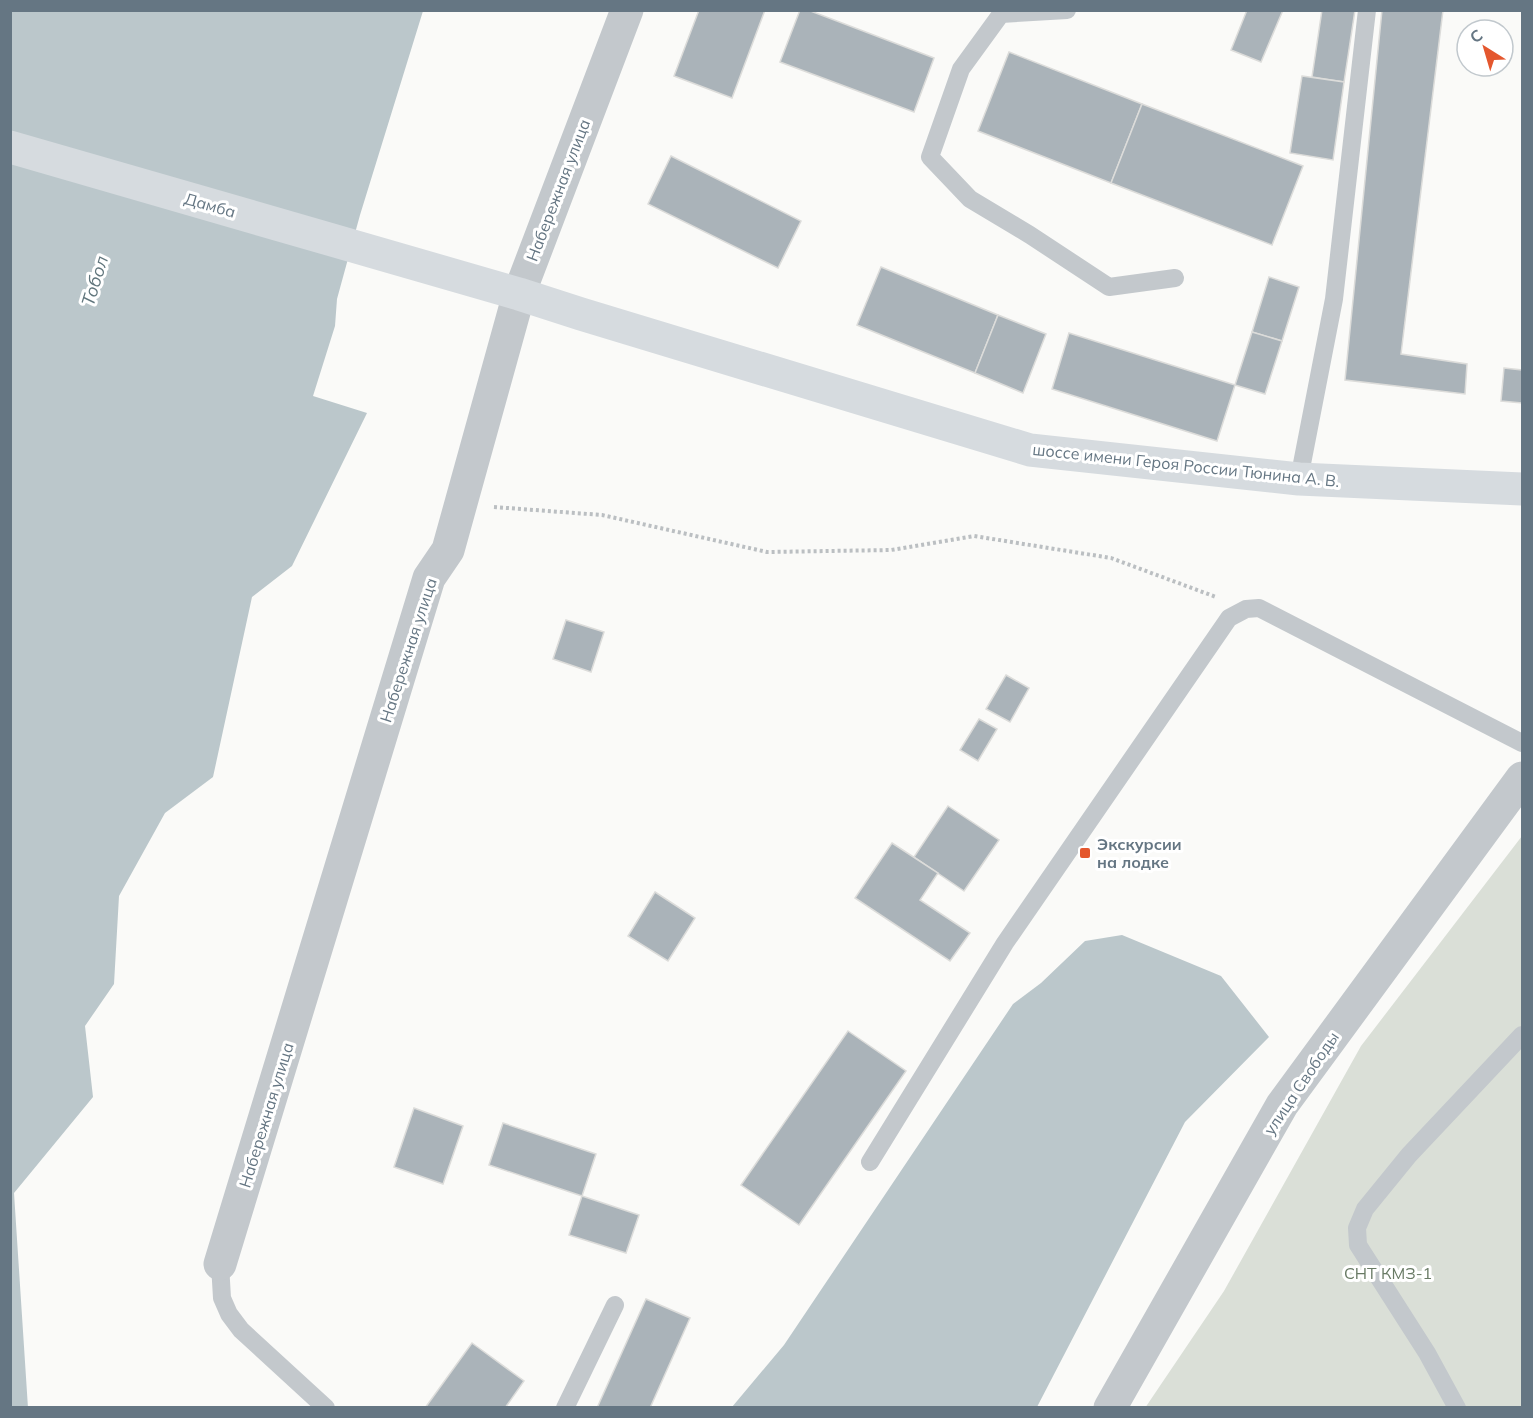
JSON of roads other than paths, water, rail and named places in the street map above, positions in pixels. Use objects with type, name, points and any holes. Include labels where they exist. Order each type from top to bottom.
[{"type":"main road","name":"Дамба","points":[[10,147],[519,294]]},
{"type":"main road","name":"шоссе имени Героя России Тюнина А. В.","points":[[519,294],[1030,450],[1299,479],[1522,489]]},
{"type":"street","name":"Набережная улица","points":[[220,1264],[429,578],[448,550],[519,294],[627,10]]},
{"type":"street","name":"улица Свободы","points":[[1110,1407],[1282,1105],[1522,778]]},
{"type":"lane","points":[[1067,10],[1002,12],[961,69],[930,157],[970,199],[1109,287],[1175,278]]},
{"type":"lane","points":[[1299,479],[1335,299],[1367,10]]},
{"type":"lane","points":[[870,1162],[1005,943],[1229,618],[1246,609],[1259,608],[1522,743]]},
{"type":"lane","points":[[1457,1407],[1427,1353],[1358,1245],[1357,1228],[1365,1209],[1409,1155],[1522,1035]]},
{"type":"lane","points":[[220,1264],[222,1298],[229,1314],[241,1330],[326,1407]]},
{"type":"lane","points":[[565,1407],[615,1305]]},
{"type":"water","name":"Тобол","points":[[10,11],[423,11],[360,215],[337,299],[335,326],[313,396],[367,413],[292,566],[252,597],[213,777],[165,813],[119,896],[114,984],[85,1026],[93,1097],[14,1193],[28,1408],[10,1407]]},
{"type":"water","points":[[1122,935],[1221,976],[1269,1037],[1185,1122],[1037,1407],[732,1407],[784,1345],[1013,1004],[1041,983],[1085,941]]},
{"type":"place","name":"Экскурсии на лодке","points":[[1085,853]]},
{"type":"park label","name":"СНТ КМЗ-1","points":[[1388,1273]]}]
